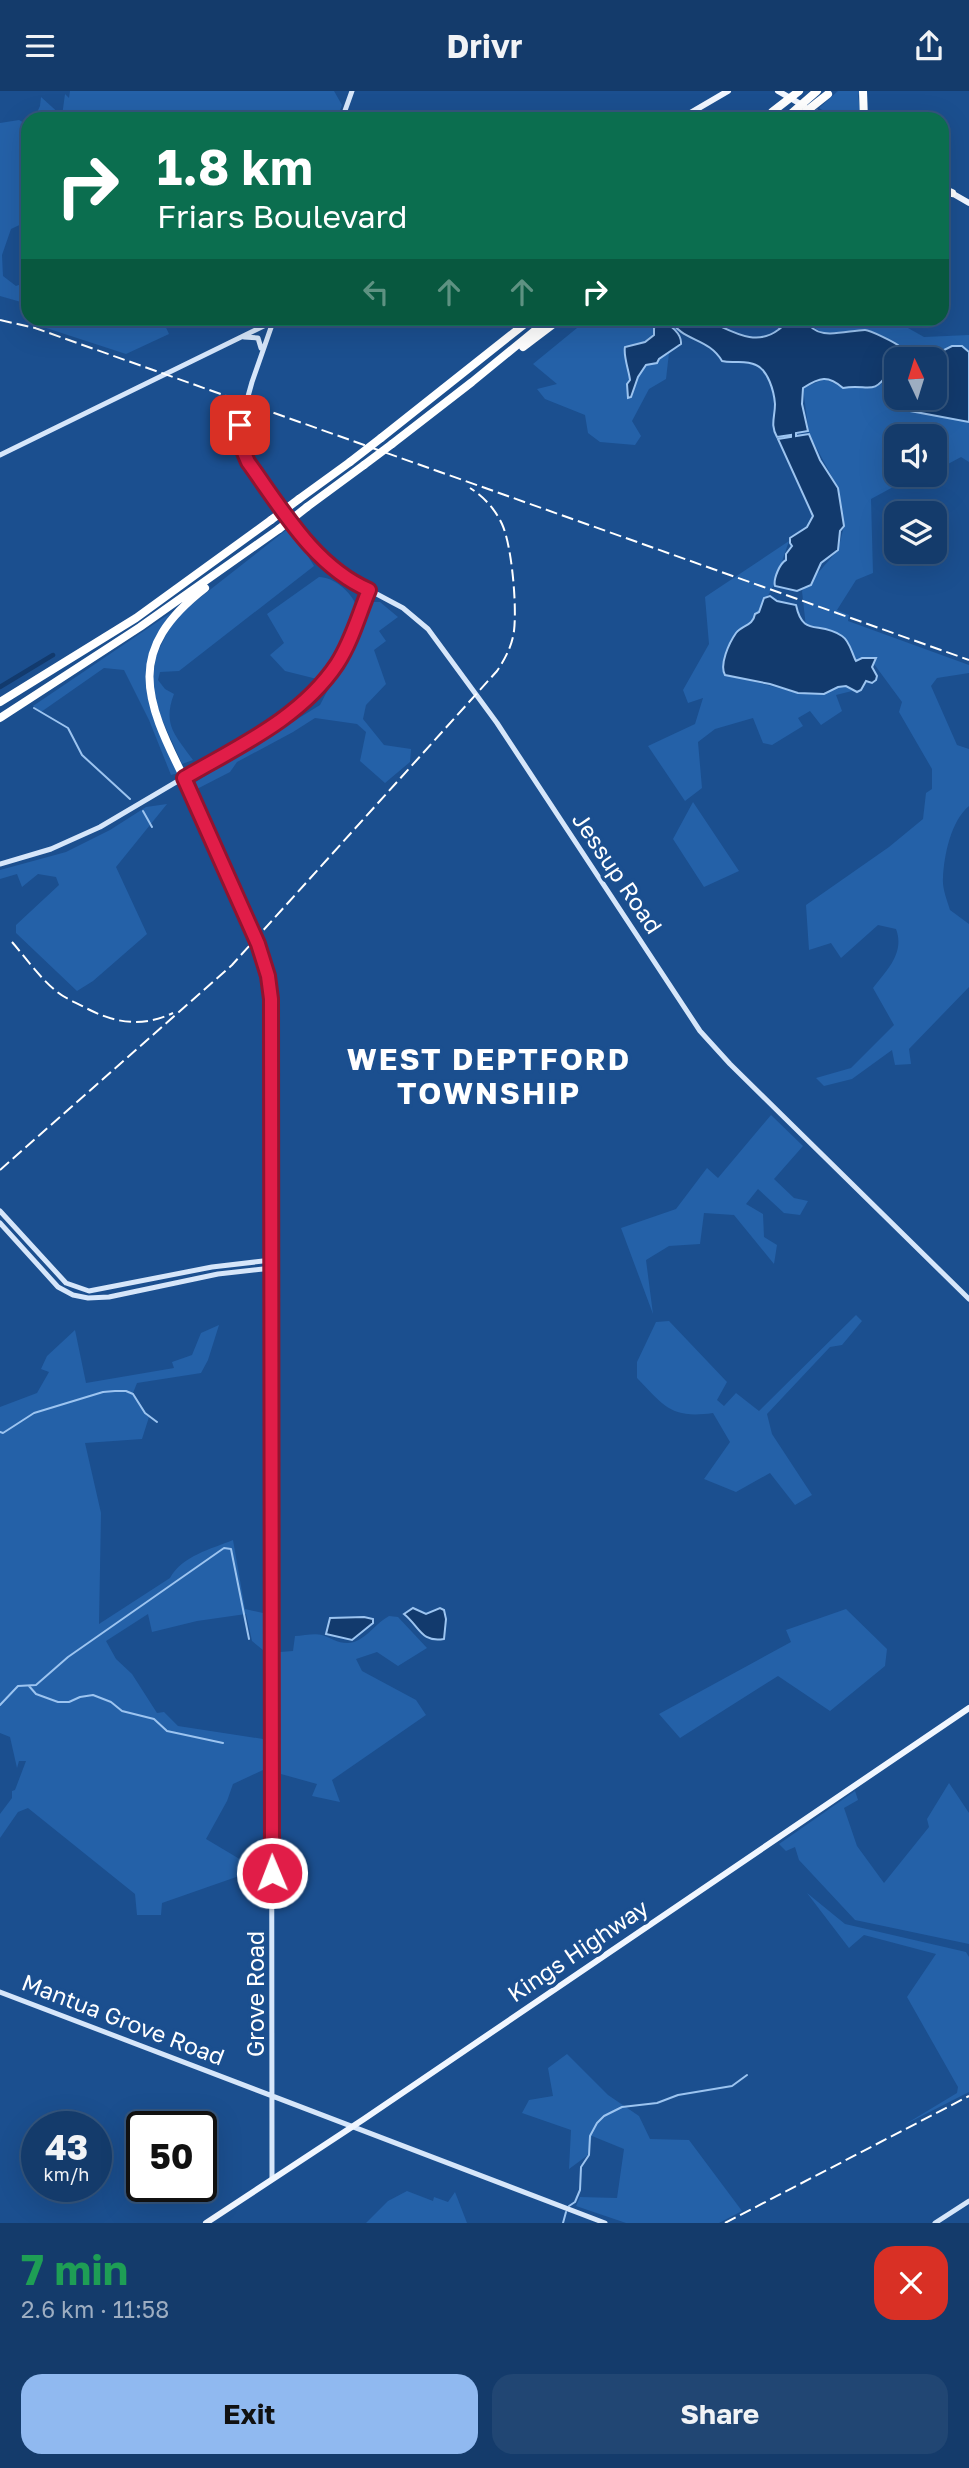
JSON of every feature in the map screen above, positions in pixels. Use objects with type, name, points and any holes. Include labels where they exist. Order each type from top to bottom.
[{"type":"highway","points":[[772,112],[799,91]]},
{"type":"highway","points":[[792,112],[817,91]]},
{"type":"highway","points":[[863,91],[864,112]]},
{"type":"highway","points":[[805,112],[830,92]]},
{"type":"highway","points":[[0,700],[63,657],[89,646],[136,618],[350,462],[522,326]]},
{"type":"highway","points":[[0,718],[107,649],[245,554],[392,444],[540,326]]},
{"type":"highway","points":[[472,382],[485,376],[551,326]]},
{"type":"highway","points":[[184,778],[155,716],[149,682],[151,661],[157,643],[172,617],[245,554]]},
{"type":"highway","points":[[0,723],[17,708]]},
{"type":"main road","points":[[344,112],[352,91]]},
{"type":"main road","points":[[692,112],[728,91]]},
{"type":"main road","points":[[778,92],[812,112]]},
{"type":"main road","points":[[952,193],[969,203]]},
{"type":"main road","points":[[0,455],[262,326]]},
{"type":"main road","points":[[262,352],[272,326]]},
{"type":"main road","points":[[241,337],[258,338],[262,352]]},
{"type":"main road","name":"Jessup Road","points":[[262,352],[243,410],[240,439],[248,462],[319,556],[341,575],[414,615],[440,646],[497,723],[700,1031],[730,1064],[969,1299]]},
{"type":"main road","points":[[0,864],[51,849],[100,827],[288,716],[306,701],[338,663],[369,590]]},
{"type":"main road","name":"Grove Road","points":[[184,778],[256,939],[268,976],[271,999],[272,2179]]},
{"type":"main road","points":[[0,1211],[66,1283],[89,1291],[212,1267],[272,1261]]},
{"type":"main road","points":[[0,1223],[58,1287],[73,1295],[88,1298],[110,1297],[218,1274],[272,1268]]},
{"type":"main road","name":"Kings Highway","points":[[206,2223],[969,1708]]},
{"type":"main road","name":"Mantua Grove Road","points":[[0,1992],[605,2223]]},
{"type":"main road","points":[[935,2223],[969,2201]]},
{"type":"shaded area","points":[[70,91],[334,91],[342,105],[340,112],[63,112],[65,94],[69,98]]},
{"type":"shaded area","points":[[838,91],[860,91],[858,96],[861,112],[826,112],[819,108]]},
{"type":"shaded area","points":[[41,97],[58,112],[37,112]]},
{"type":"shaded area","points":[[21,121],[21,224],[11,229],[2,255],[3,276],[16,286],[21,284],[21,302],[0,296],[0,123]]},
{"type":"shaded area","points":[[40,326],[165,326],[169,334],[126,354]]},
{"type":"shaded area","points":[[579,326],[683,326],[676,331],[681,343],[669,353],[666,379],[649,389],[632,421],[641,436],[635,445],[600,442],[588,433],[585,415],[545,399],[537,389],[557,384],[533,364]]},
{"type":"shaded area","points":[[670,326],[680,337],[681,344],[657,363],[646,365],[638,377],[631,397],[628,398],[627,384],[630,380],[625,347],[645,342],[654,335],[654,328]]},
{"type":"shaded area","points":[[675,326],[719,326],[750,337],[769,335],[783,326],[810,326],[816,331],[832,334],[865,330],[899,346],[884,347],[884,379],[878,385],[869,388],[843,388],[824,379],[803,388],[802,404],[808,431],[796,433],[796,436],[809,434],[820,460],[838,488],[844,526],[840,531],[838,550],[821,563],[811,585],[797,591],[775,586],[778,571],[792,546],[790,538],[807,527],[813,516],[778,439],[791,435],[777,437],[775,433],[773,393],[770,381],[760,368],[747,362],[722,361],[710,348]]},
{"type":"shaded area","points":[[812,326],[904,326],[924,337],[969,335],[969,352],[954,346],[947,349],[947,347],[898,347],[895,342],[867,330],[822,333]]},
{"type":"shaded area","points":[[952,346],[962,346],[969,352],[969,422],[905,410],[947,410],[947,348]]},
{"type":"shaded area","points":[[825,379],[844,388],[880,385],[884,379],[884,410],[906,410],[969,421],[969,462],[961,457],[947,465],[947,424],[884,424],[884,487],[893,487],[871,499],[873,573],[856,580],[837,610],[849,615],[848,621],[969,665],[969,673],[937,678],[931,686],[957,745],[969,749],[969,806],[953,829],[945,859],[943,882],[950,910],[969,924],[969,987],[909,1049],[911,1064],[895,1065],[892,1050],[852,1079],[824,1086],[816,1078],[851,1068],[894,1025],[873,988],[893,961],[898,938],[896,929],[878,925],[841,958],[831,943],[809,950],[806,905],[889,847],[923,819],[926,793],[932,789],[932,769],[899,712],[902,702],[874,664],[874,658],[855,660],[843,637],[806,627],[802,591],[838,550],[844,526],[838,488],[809,434],[803,388]]},
{"type":"shaded area","points":[[290,527],[314,566],[179,671],[160,672],[158,680],[165,689],[174,694],[170,714],[173,730],[193,760],[182,764],[160,715],[152,685],[156,656],[174,618]]},
{"type":"shaded area","points":[[789,541],[774,585],[754,620],[736,633],[724,658],[724,674],[798,693],[846,686],[852,691],[836,695],[842,711],[821,725],[810,711],[798,718],[803,726],[772,745],[763,743],[753,718],[715,729],[698,742],[702,788],[685,801],[648,746],[695,724],[703,698],[688,703],[683,690],[709,644],[705,597]]},
{"type":"shaded area","points":[[319,577],[341,586],[356,605],[339,645],[317,679],[285,671],[270,655],[284,643],[267,614]]},
{"type":"shaded area","points":[[770,596],[777,601],[796,605],[803,622],[808,625],[834,631],[845,638],[856,661],[876,658],[872,667],[877,676],[876,680],[872,683],[866,681],[857,692],[846,686],[824,694],[798,693],[725,675],[724,660],[733,637],[738,630],[752,621],[764,598]]},
{"type":"shaded area","points":[[373,602],[380,602],[398,617],[379,631],[386,641],[374,650],[386,684],[366,705],[363,719],[384,745],[411,749],[410,762],[385,783],[360,761],[366,732],[357,724],[315,718],[237,762],[230,772],[195,790],[194,783],[320,705]]},
{"type":"shaded area","points":[[172,612],[149,654],[146,674],[151,711],[178,773],[171,775],[149,720],[124,670],[104,668],[41,712],[33,706]]},
{"type":"shaded area","points":[[693,802],[739,871],[704,887],[673,839]]},
{"type":"shaded area","points":[[167,804],[116,867],[147,934],[93,981],[77,991],[16,933],[16,925],[59,885],[56,877],[38,874],[22,887],[17,874],[0,879],[0,870],[66,852],[110,830],[146,807]]},
{"type":"shaded area","points":[[771,1115],[803,1146],[774,1179],[794,1198],[808,1201],[800,1215],[784,1213],[758,1189],[746,1204],[763,1214],[764,1237],[777,1245],[774,1264],[734,1215],[704,1213],[700,1244],[669,1246],[646,1260],[653,1314],[621,1228],[676,1209],[707,1168],[718,1178]]},
{"type":"shaded area","points":[[856,1315],[862,1321],[842,1345],[830,1347],[767,1414],[772,1434],[812,1495],[795,1505],[770,1473],[736,1492],[704,1479],[730,1442],[713,1413],[687,1414],[669,1408],[637,1378],[637,1362],[656,1322],[669,1321],[727,1382],[717,1400],[724,1406],[736,1393],[759,1411]]},
{"type":"shaded area","points":[[219,1325],[201,1373],[137,1383],[133,1393],[149,1417],[142,1439],[85,1443],[101,1513],[99,1624],[170,1578],[175,1570],[189,1559],[233,1540],[245,1609],[263,1613],[263,1650],[252,1641],[246,1614],[197,1621],[152,1632],[148,1614],[106,1641],[116,1659],[132,1674],[157,1713],[164,1712],[178,1726],[263,1739],[263,1770],[233,1784],[227,1801],[206,1839],[258,1870],[264,1868],[265,1888],[242,1875],[162,1903],[161,1915],[137,1915],[135,1894],[28,1808],[18,1812],[0,1838],[0,1814],[12,1798],[12,1791],[15,1790],[26,1761],[19,1761],[17,1768],[10,1737],[0,1733],[0,1407],[37,1393],[49,1372],[41,1369],[47,1356],[75,1330],[86,1383],[174,1368],[172,1362],[192,1355],[201,1333]]},
{"type":"shaded area","points":[[413,1608],[426,1614],[440,1608],[444,1610],[444,1639],[430,1639],[421,1633],[404,1614]]},
{"type":"shaded area","points":[[846,1609],[887,1649],[885,1666],[830,1711],[778,1676],[680,1738],[659,1714],[791,1642],[786,1630]]},
{"type":"shaded area","points":[[389,1616],[398,1617],[427,1648],[398,1666],[377,1652],[356,1659],[362,1671],[416,1700],[426,1715],[332,1780],[340,1802],[312,1796],[317,1784],[281,1774],[280,1652],[293,1651],[295,1636],[319,1634],[341,1642],[354,1642]]},
{"type":"shaded area","points":[[330,1618],[373,1619],[373,1623],[352,1640],[326,1634]]},
{"type":"shaded area","points":[[949,1783],[969,1813],[969,1944],[855,1920],[799,1860],[795,1847],[786,1851],[779,1844],[855,1791],[858,1800],[844,1808],[857,1846],[884,1883],[929,1827],[927,1819]]},
{"type":"shaded area","points":[[807,1893],[845,1924],[966,1952],[969,1957],[969,2092],[904,2125],[957,2093],[958,2087],[907,1997],[936,1954],[864,1935],[849,1948]]},
{"type":"shaded area","points":[[567,2054],[608,2095],[639,2116],[650,2139],[689,2140],[742,2211],[719,2223],[626,2223],[576,2206],[580,2197],[617,2198],[624,2149],[592,2136],[588,2155],[569,2169],[571,2130],[522,2113],[529,2100],[553,2096],[548,2068]]},
{"type":"shaded area","points":[[407,2191],[433,2201],[434,2197],[448,2202],[455,2192],[467,2223],[366,2223],[388,2201]]},
{"type":"waterway","points":[[0,687],[53,655]]},
{"type":"waterway","points":[[34,708],[68,728],[82,755],[130,799]]},
{"type":"waterway","points":[[143,811],[152,827]]},
{"type":"waterway","points":[[0,1432],[3,1433],[34,1413],[103,1392],[115,1391],[133,1394],[145,1413],[157,1422]]},
{"type":"waterway","points":[[0,1705],[18,1686],[36,1685],[68,1657],[224,1548],[231,1549],[249,1639]]},
{"type":"waterway","points":[[29,1686],[36,1694],[58,1702],[69,1702],[93,1695],[111,1702],[122,1711],[154,1719],[167,1731],[223,1743]]},
{"type":"waterway","points":[[569,2206],[575,2202],[580,2190],[581,2167],[589,2155],[590,2136],[604,2116],[622,2107],[657,2103],[678,2095],[732,2086],[747,2075]]},
{"type":"waterway","points":[[563,2223],[566,2212]]},
{"type":"railway","points":[[0,320],[21,325]]},
{"type":"railway","points":[[26,326],[969,660]]},
{"type":"railway","points":[[0,1170],[232,965],[497,671],[508,652],[514,631],[511,561],[506,534],[499,519],[489,504],[470,488]]},
{"type":"railway","points":[[12,942],[56,991],[106,1017],[139,1022],[173,1013]]},
{"type":"railway","points":[[725,2223],[969,2096]]},
{"type":"district","name":"WEST DEPTFORD TOWNSHIP","points":[[489,1077]]},
{"type":"route","points":[[240,425],[240,439],[248,462],[310,545],[326,564],[369,590],[338,663],[306,701],[288,716],[184,778],[258,944],[268,976],[271,999],[272,1873]]}]
